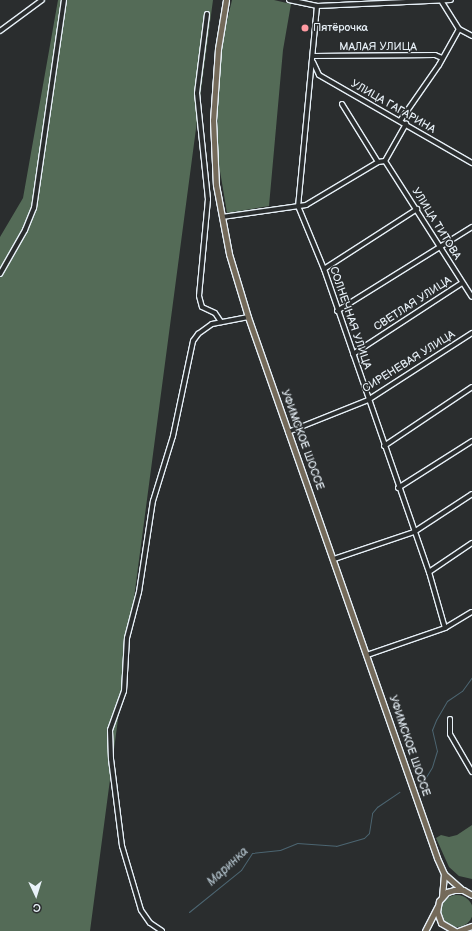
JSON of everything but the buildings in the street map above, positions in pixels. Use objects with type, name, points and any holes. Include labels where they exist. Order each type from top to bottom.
[{"type":"main road","name":"УФИМСКОЕ ШОССЕ","points":[[226,0],[218,49],[213,120],[216,185],[229,254],[248,317],[444,874]]},
{"type":"main road","points":[[444,874],[463,890],[472,895]]},
{"type":"main road","points":[[442,897],[444,874]]},
{"type":"main road","points":[[425,931],[442,897],[447,892],[472,889]]},
{"type":"main road","points":[[437,906],[438,918],[452,931],[463,931],[472,926]]},
{"type":"street","points":[[0,31],[42,0]]},
{"type":"street","points":[[0,274],[25,230],[34,208],[64,0]]},
{"type":"street","points":[[289,0],[297,0],[317,6],[442,2],[451,0]]},
{"type":"street","points":[[442,2],[460,29],[472,36]]},
{"type":"street","name":"СОЛНЕЧНАЯ УЛИЦА","points":[[317,6],[313,62],[298,206],[324,269],[398,488],[429,572],[446,628]]},
{"type":"street","points":[[207,14],[197,93],[208,193],[199,296],[202,307],[215,313],[221,322]]},
{"type":"street","points":[[400,121],[460,29]]},
{"type":"street","name":"МАЛАЯ УЛИЦА","points":[[313,56],[434,55],[442,58]]},
{"type":"street","name":"УЛИЦА ГАГАРИНА","points":[[313,62],[319,75],[472,163]]},
{"type":"street","points":[[342,104],[378,162]]},
{"type":"street","points":[[222,217],[306,205],[378,162],[385,161],[406,124]]},
{"type":"street","name":"УЛИЦА ТИТОВА","points":[[385,161],[472,297]]},
{"type":"street","points":[[324,269],[417,209]]},
{"type":"street","points":[[337,311],[472,227]]},
{"type":"street","name":"СВЕТЛАЯ УЛИЦА","points":[[353,354],[462,283]]},
{"type":"street","points":[[162,931],[150,923],[141,910],[122,846],[111,759],[110,730],[124,691],[127,638],[139,592],[153,501],[173,436],[188,360],[198,334],[221,322],[248,317]]},
{"type":"street","name":"СИРЕНЕВАЯ УЛИЦА","points":[[288,432],[368,400],[472,333]]},
{"type":"street","points":[[384,446],[472,387]]},
{"type":"street","points":[[398,488],[472,441]]},
{"type":"street","points":[[334,559],[414,532],[472,494]]},
{"type":"street","points":[[429,572],[472,544]]},
{"type":"street","points":[[367,655],[446,628],[472,612]]},
{"type":"street","points":[[450,719],[450,734],[472,772]]},
{"type":"green space","points":[[58,0],[213,0],[90,931],[0,931],[0,237],[23,198]]},
{"type":"green space","points":[[232,0],[274,0],[291,4],[283,50],[269,206],[227,213],[217,153],[218,59]]},
{"type":"green space","points":[[472,825],[472,879],[459,876],[449,867],[436,838],[441,835],[449,837],[457,835]]},
{"type":"green space","points":[[454,895],[460,895],[470,902],[473,911],[472,917],[466,924],[460,927],[454,927],[444,920],[441,914],[441,908],[448,898]]},
{"type":"waterway","name":"Маринка","points":[[423,782],[432,767],[437,751],[432,730],[436,720],[447,701],[462,691],[472,677]]},
{"type":"waterway","name":"Маринка","points":[[189,912],[241,870],[252,853],[280,850],[297,843],[336,846],[364,838],[369,833],[372,813],[377,807],[399,792]]},
{"type":"place","name":"Пятёрочка","points":[[305,28]]}]
